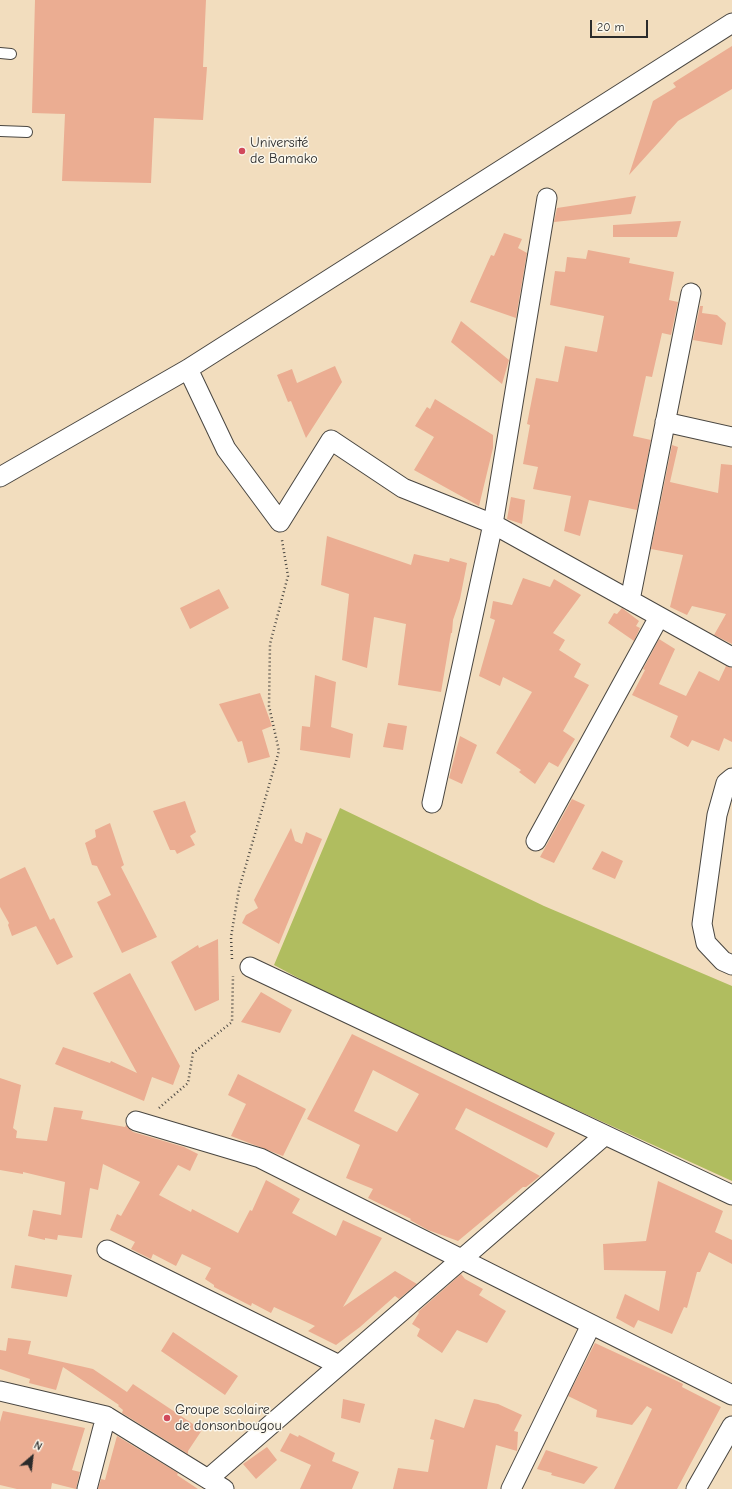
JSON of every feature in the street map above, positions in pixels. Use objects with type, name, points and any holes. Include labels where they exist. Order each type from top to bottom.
[{"type":"street","points":[[0,477],[188,369],[732,23]]},
{"type":"street","points":[[432,803],[493,524],[547,198]]},
{"type":"street","points":[[630,600],[691,293]]},
{"type":"street","points":[[188,369],[226,449],[280,522],[331,440],[402,488],[493,524],[732,657]]},
{"type":"street","points":[[666,422],[732,437]]},
{"type":"street","points":[[536,841],[659,617]]},
{"type":"street","points":[[730,782],[717,815],[702,924],[706,943],[723,961],[732,965]]},
{"type":"street","points":[[238,969],[605,1135],[732,1195]]},
{"type":"street","points":[[141,1122],[260,1158],[732,1396]]},
{"type":"street","points":[[208,1479],[460,1259],[605,1135]]},
{"type":"street","points":[[107,1250],[339,1365]]},
{"type":"street","points":[[511,1489],[591,1324]]},
{"type":"street","points":[[0,1391],[106,1416],[224,1489]]},
{"type":"street","points":[[87,1489],[106,1416]]},
{"type":"street","points":[[696,1489],[732,1426]]},
{"type":"lane","points":[[0,53],[10,54]]},
{"type":"lane","points":[[0,130],[27,132]]},
{"type":"path","points":[[141,1122],[188,1083],[192,1053],[232,1022],[238,969],[231,937],[239,889],[279,751],[269,706],[270,644],[288,576],[280,522]]},
{"type":"green space","points":[[340,808],[544,906],[732,986],[732,1181],[358,1010],[274,965]]},
{"type":"building","points":[[35,0],[206,0],[203,67],[207,67],[203,120],[154,118],[151,183],[62,181],[65,114],[32,113]]},
{"type":"building","points":[[732,46],[732,89],[678,121],[629,175],[653,101],[676,87],[673,83]]},
{"type":"building","points":[[636,196],[631,214],[554,222],[557,208]]},
{"type":"building","points":[[681,221],[677,237],[613,237],[613,225]]},
{"type":"building","points":[[504,233],[522,239],[518,248],[527,253],[516,318],[470,302],[491,255],[494,256]]},
{"type":"building","points":[[588,250],[630,258],[629,263],[674,272],[669,300],[678,302],[671,335],[662,333],[652,377],[646,376],[633,436],[651,440],[637,510],[589,500],[580,536],[564,531],[571,496],[533,489],[538,467],[523,464],[530,425],[527,424],[536,378],[558,382],[565,346],[597,352],[604,316],[550,305],[555,271],[565,272],[567,257],[586,259]]},
{"type":"building","points":[[700,306],[703,306],[702,313],[717,315],[726,323],[722,345],[693,340]]},
{"type":"building","points":[[461,321],[509,360],[502,384],[451,342]]},
{"type":"building","points":[[335,366],[342,382],[306,438],[291,401],[288,402],[277,375],[292,369],[297,383]]},
{"type":"building","points":[[435,399],[493,435],[493,448],[479,506],[414,470],[434,437],[415,426],[427,407],[430,409]]},
{"type":"building","points":[[672,445],[678,447],[670,482],[718,493],[721,464],[732,465],[732,644],[714,635],[726,614],[692,606],[687,615],[670,607],[683,555],[651,549]]},
{"type":"building","points":[[511,497],[525,500],[522,524],[507,519]]},
{"type":"building","points":[[327,536],[411,565],[414,554],[449,562],[450,558],[467,563],[460,599],[453,620],[441,692],[398,685],[406,624],[374,617],[367,668],[342,660],[349,594],[321,585]]},
{"type":"building","points":[[523,578],[550,587],[554,579],[581,595],[553,633],[565,640],[559,650],[581,664],[574,677],[589,685],[563,731],[575,739],[558,767],[549,762],[535,784],[519,772],[521,770],[496,753],[532,692],[503,677],[500,686],[479,676],[495,620],[490,618],[493,601],[512,605]]},
{"type":"building","points":[[219,589],[229,608],[190,629],[180,608]]},
{"type":"building","points":[[622,608],[639,621],[636,626],[640,628],[634,641],[608,623],[614,613],[617,614]]},
{"type":"building","points":[[659,639],[675,649],[659,684],[686,696],[699,671],[719,681],[726,666],[732,668],[732,742],[724,738],[719,751],[692,740],[688,747],[670,737],[678,716],[632,695],[645,670],[643,669]]},
{"type":"building","points":[[315,675],[336,682],[331,727],[353,734],[350,758],[300,750],[302,726],[310,727]]},
{"type":"building","points":[[260,693],[272,726],[262,730],[270,757],[248,763],[242,741],[238,742],[219,704]]},
{"type":"building","points":[[388,723],[407,726],[403,750],[383,747]]},
{"type":"building","points":[[460,736],[477,745],[462,784],[449,778]]},
{"type":"building","points":[[572,799],[585,805],[554,863],[540,857]]},
{"type":"building","points":[[185,801],[196,832],[190,836],[195,845],[177,854],[175,850],[170,850],[153,811]]},
{"type":"building","points":[[110,823],[124,865],[121,867],[157,937],[122,953],[97,902],[111,895],[97,866],[92,865],[85,843],[96,837],[95,830]]},
{"type":"building","points":[[291,828],[295,841],[302,844],[306,832],[322,839],[279,944],[242,923],[246,915],[258,908],[254,900]]},
{"type":"building","points":[[602,851],[623,861],[615,879],[592,869]]},
{"type":"building","points":[[25,867],[50,920],[54,918],[73,957],[57,965],[36,926],[12,936],[8,925],[9,923],[0,907],[0,879]]},
{"type":"building","points":[[218,939],[219,1000],[195,1011],[171,962],[198,945],[199,948]]},
{"type":"building","points":[[130,973],[180,1066],[173,1085],[152,1077],[144,1101],[55,1064],[63,1047],[110,1063],[111,1061],[137,1073],[93,993]]},
{"type":"building","points":[[261,992],[292,1010],[280,1033],[241,1022]]},
{"type":"building","points":[[352,1034],[555,1133],[547,1148],[466,1108],[455,1129],[540,1176],[526,1187],[523,1187],[458,1241],[428,1230],[410,1220],[411,1219],[368,1198],[373,1189],[346,1178],[360,1145],[307,1119]],"holes":[[[373,1070],[419,1094],[397,1132],[354,1111]]]},
{"type":"building","points":[[238,1074],[306,1109],[283,1156],[231,1136],[246,1104],[228,1095]]},
{"type":"building","points":[[0,1078],[21,1085],[13,1128],[17,1131],[16,1138],[47,1141],[54,1107],[83,1111],[81,1119],[125,1127],[126,1125],[133,1132],[184,1147],[198,1154],[190,1171],[178,1165],[159,1195],[191,1212],[192,1209],[238,1233],[250,1210],[252,1211],[266,1180],[300,1199],[292,1213],[336,1236],[343,1220],[382,1238],[343,1307],[395,1271],[417,1284],[399,1299],[395,1296],[360,1327],[336,1345],[308,1331],[315,1326],[274,1307],[271,1313],[252,1303],[251,1306],[214,1287],[214,1285],[205,1279],[211,1268],[182,1254],[176,1266],[153,1254],[151,1259],[131,1249],[135,1242],[110,1230],[117,1214],[121,1216],[140,1182],[103,1164],[98,1190],[90,1188],[82,1238],[58,1235],[57,1240],[45,1238],[45,1240],[28,1236],[33,1210],[61,1215],[65,1182],[23,1172],[23,1174],[0,1170]]},
{"type":"building","points":[[658,1181],[723,1211],[715,1232],[732,1240],[732,1264],[709,1252],[700,1272],[697,1272],[687,1308],[684,1307],[672,1334],[638,1320],[634,1328],[616,1318],[625,1294],[659,1311],[666,1271],[604,1270],[603,1244],[646,1241]]},
{"type":"building","points":[[15,1265],[72,1275],[67,1297],[11,1288]]},
{"type":"building","points":[[461,1274],[465,1279],[483,1289],[479,1295],[506,1311],[487,1343],[457,1330],[442,1353],[417,1336],[420,1329],[412,1324],[419,1313],[418,1312]]},
{"type":"building","points":[[173,1332],[238,1376],[225,1395],[161,1351]]},
{"type":"building","points":[[8,1338],[31,1341],[28,1354],[93,1369],[127,1392],[133,1384],[202,1430],[188,1451],[188,1454],[122,1413],[123,1410],[118,1406],[119,1405],[63,1367],[56,1390],[29,1383],[30,1379],[0,1369],[0,1350],[6,1351]]},
{"type":"building","points":[[595,1343],[683,1384],[682,1387],[721,1407],[677,1489],[614,1489],[652,1409],[647,1406],[632,1425],[596,1417],[597,1410],[568,1396]]},
{"type":"building","points":[[343,1399],[365,1404],[360,1423],[341,1418]]},
{"type":"building","points":[[474,1399],[498,1404],[522,1415],[514,1431],[518,1432],[517,1451],[496,1445],[487,1489],[393,1489],[398,1468],[428,1472],[434,1440],[430,1439],[435,1419],[464,1428]]},
{"type":"building","points":[[3,1411],[85,1428],[72,1470],[80,1472],[76,1489],[52,1483],[51,1489],[17,1489],[0,1485],[0,1422]]},
{"type":"building","points":[[290,1433],[298,1437],[299,1435],[335,1453],[332,1461],[359,1472],[352,1489],[300,1489],[311,1465],[280,1451]]},
{"type":"building","points":[[117,1436],[178,1473],[177,1475],[198,1489],[98,1489],[101,1479],[105,1480]]},
{"type":"building","points":[[267,1447],[277,1460],[256,1479],[243,1464]]},
{"type":"building","points":[[546,1450],[598,1467],[584,1484],[551,1475],[552,1473],[537,1469]]},
{"type":"place","name":"Université de Bamako","points":[[242,151]]},
{"type":"place","name":"Groupe scolaire de donsonbougou","points":[[167,1418]]}]
